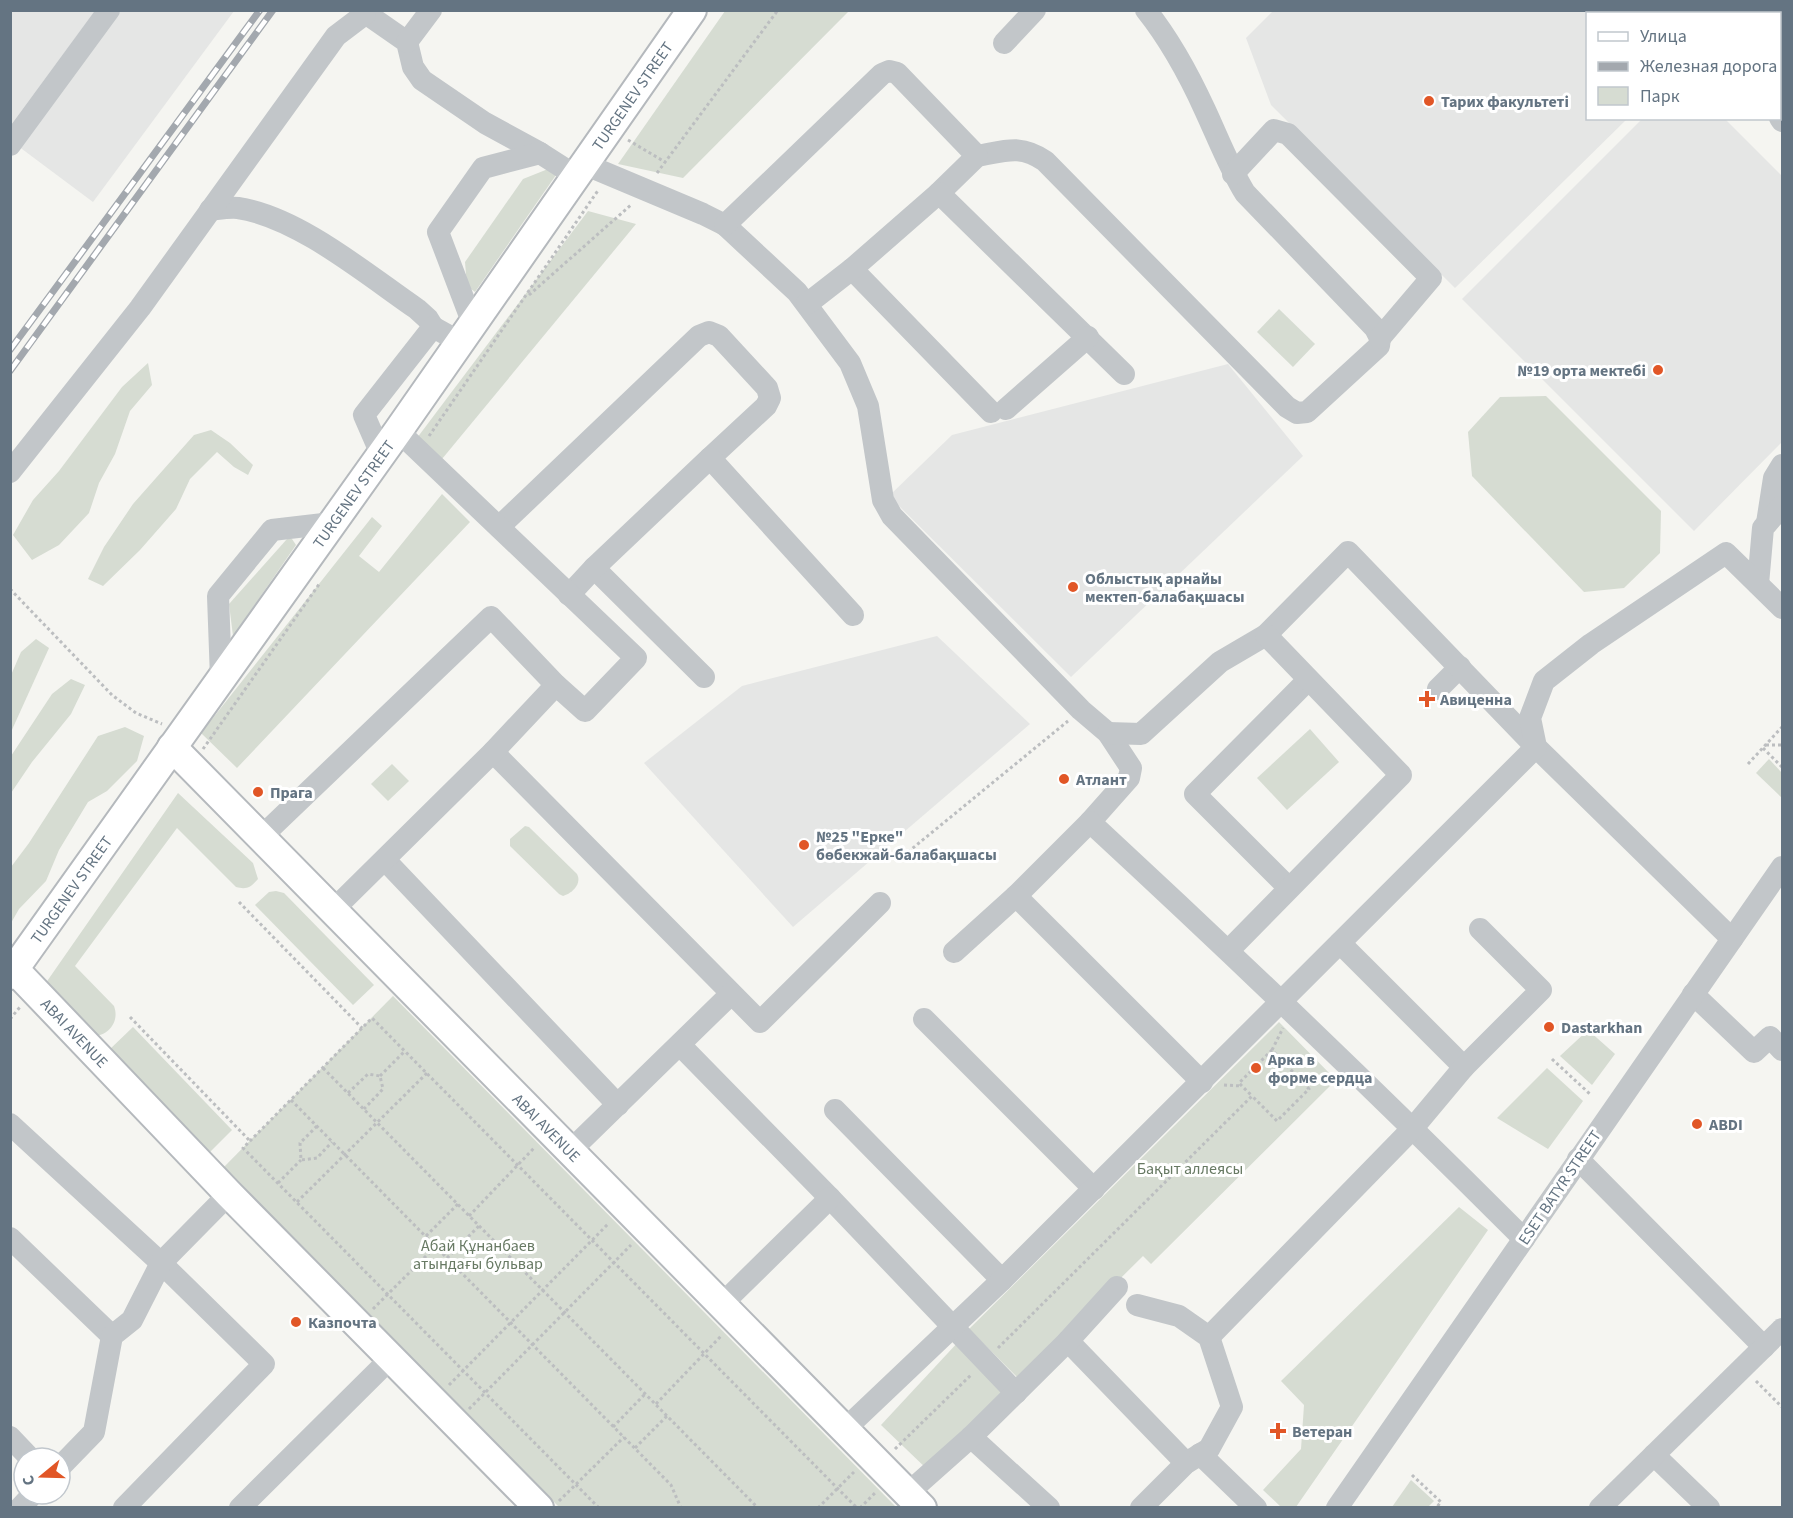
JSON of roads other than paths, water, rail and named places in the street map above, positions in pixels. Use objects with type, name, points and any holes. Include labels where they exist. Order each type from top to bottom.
[{"type":"main road","name":"TURGENEV STREET","points":[[12,972],[398,431],[692,10]]},
{"type":"main road","name":"ABAI AVENUE","points":[[178,739],[261,837],[915,1500]]},
{"type":"main road","name":"ABAI AVENUE","points":[[12,972],[391,1358],[547,1506]]},
{"type":"street","points":[[10,145],[109,10]]},
{"type":"street","points":[[408,42],[431,10]]},
{"type":"street","points":[[1004,44],[1035,10]]},
{"type":"street","points":[[1146,10],[1181,63],[1205,109],[1233,174],[1245,193],[1375,328],[1380,338]]},
{"type":"street","points":[[10,472],[140,308],[336,36],[363,12],[408,42],[413,67],[422,80],[485,123],[540,153],[580,170],[645,189],[725,225],[797,292],[850,363],[855,374],[868,406],[883,500],[892,516],[1081,710],[1108,733],[1131,768],[1129,778],[1090,822],[1016,896],[954,952]]},
{"type":"street","points":[[725,225],[882,74],[889,71],[897,73],[977,156]]},
{"type":"street","points":[[807,304],[852,269],[939,193],[977,156],[1015,150],[1031,152],[1045,161],[1287,407],[1297,413],[1307,412],[1379,346],[1380,338],[1431,278],[1288,134],[1274,130],[1233,174]]},
{"type":"street","points":[[210,210],[234,208],[250,211],[303,233],[417,309],[433,327],[466,333],[438,232],[483,168],[540,153]]},
{"type":"street","points":[[939,193],[1124,374]]},
{"type":"street","points":[[852,269],[999,411],[1088,337]]},
{"type":"street","points":[[381,454],[364,415],[433,327]]},
{"type":"street","points":[[499,527],[699,336],[709,332],[719,336],[767,388],[770,398],[766,406],[594,568],[569,595]]},
{"type":"street","points":[[261,837],[490,618],[585,711],[636,658],[398,431]]},
{"type":"street","points":[[710,458],[853,615]]},
{"type":"street","points":[[1766,524],[1774,478],[1782,465]]},
{"type":"street","points":[[1758,584],[1763,528],[1782,506]]},
{"type":"street","points":[[221,678],[218,596],[273,530],[332,523]]},
{"type":"street","points":[[1108,733],[1141,734],[1220,662],[1266,635],[1348,552],[1536,747],[1732,939]]},
{"type":"street","points":[[1536,747],[1530,718],[1544,681],[1591,644],[1726,553],[1782,608]]},
{"type":"street","points":[[594,568],[704,677]]},
{"type":"street","points":[[1229,950],[1401,775],[1266,635]]},
{"type":"street","points":[[1438,689],[1460,667]]},
{"type":"street","points":[[1289,888],[1195,794],[1308,680]]},
{"type":"street","points":[[333,910],[493,752],[556,685]]},
{"type":"street","points":[[844,1430],[1002,1280],[1536,747]]},
{"type":"street","points":[[493,752],[760,1022],[880,903]]},
{"type":"street","points":[[1090,822],[1229,950],[1524,1239]]},
{"type":"street","points":[[385,860],[618,1104]]},
{"type":"street","name":"ESET BATYR STREET","points":[[1337,1508],[1693,994],[1732,939],[1779,881]]},
{"type":"street","points":[[1016,896],[1202,1082]]},
{"type":"street","points":[[1209,1337],[1413,1128],[1464,1067],[1541,990],[1480,929]]},
{"type":"street","points":[[1340,943],[1464,1067]]},
{"type":"street","points":[[570,1151],[731,994]]},
{"type":"street","points":[[1693,994],[1754,1052],[1770,1036],[1782,1050]]},
{"type":"street","points":[[924,1020],[1094,1189]]},
{"type":"street","points":[[680,1045],[831,1198],[1016,1392]]},
{"type":"street","points":[[835,1110],[1002,1280]]},
{"type":"street","points":[[10,1124],[161,1263],[264,1364],[124,1508]]},
{"type":"street","points":[[1578,1159],[1764,1347]]},
{"type":"street","points":[[72,1455],[94,1432],[112,1336],[132,1320],[161,1263],[229,1194]]},
{"type":"street","points":[[721,1305],[831,1198]]},
{"type":"street","points":[[10,1238],[112,1336]]},
{"type":"street","points":[[915,1500],[971,1437],[1068,1341],[1117,1287]]},
{"type":"street","points":[[1137,1305],[1179,1316],[1209,1337],[1232,1407],[1209,1449],[1193,1458],[1141,1508]]},
{"type":"street","points":[[1600,1508],[1782,1329]]},
{"type":"street","points":[[1068,1341],[1193,1458],[1256,1508]]},
{"type":"street","points":[[240,1508],[391,1358]]},
{"type":"street","points":[[971,1437],[1049,1508]]},
{"type":"street","points":[[1654,1455],[1709,1508]]},
{"type":"railway","points":[[10,350],[260,10]]},
{"type":"railway","points":[[10,371],[273,10]]},
{"type":"place","name":"Тарих факультеті","points":[[1429,101]]},
{"type":"place","name":"№19 орта мектебі","points":[[1658,370]]},
{"type":"place","name":"Облыстық арнайы мектеп-балабақшасы","points":[[1073,587]]},
{"type":"place","name":"Авиценна","points":[[1427,699]]},
{"type":"place","name":"Атлант","points":[[1064,779]]},
{"type":"place","name":"Прага","points":[[258,792]]},
{"type":"place","name":"№25 \"Ерке\" бөбекжай-балабақшасы","points":[[804,845]]},
{"type":"place","name":"Dastarkhan","points":[[1549,1027]]},
{"type":"place","name":"Арка в форме сердца","points":[[1256,1068]]},
{"type":"place","name":"ABDI","points":[[1697,1124]]},
{"type":"place","name":"Казпочта","points":[[296,1322]]},
{"type":"place","name":"Ветеран","points":[[1278,1431]]},
{"type":"park label","name":"Бақыт аллеясы","points":[[1190,1168]]},
{"type":"park label","name":"Абай Құнанбаев атындағы бульвар","points":[[478,1254]]}]
